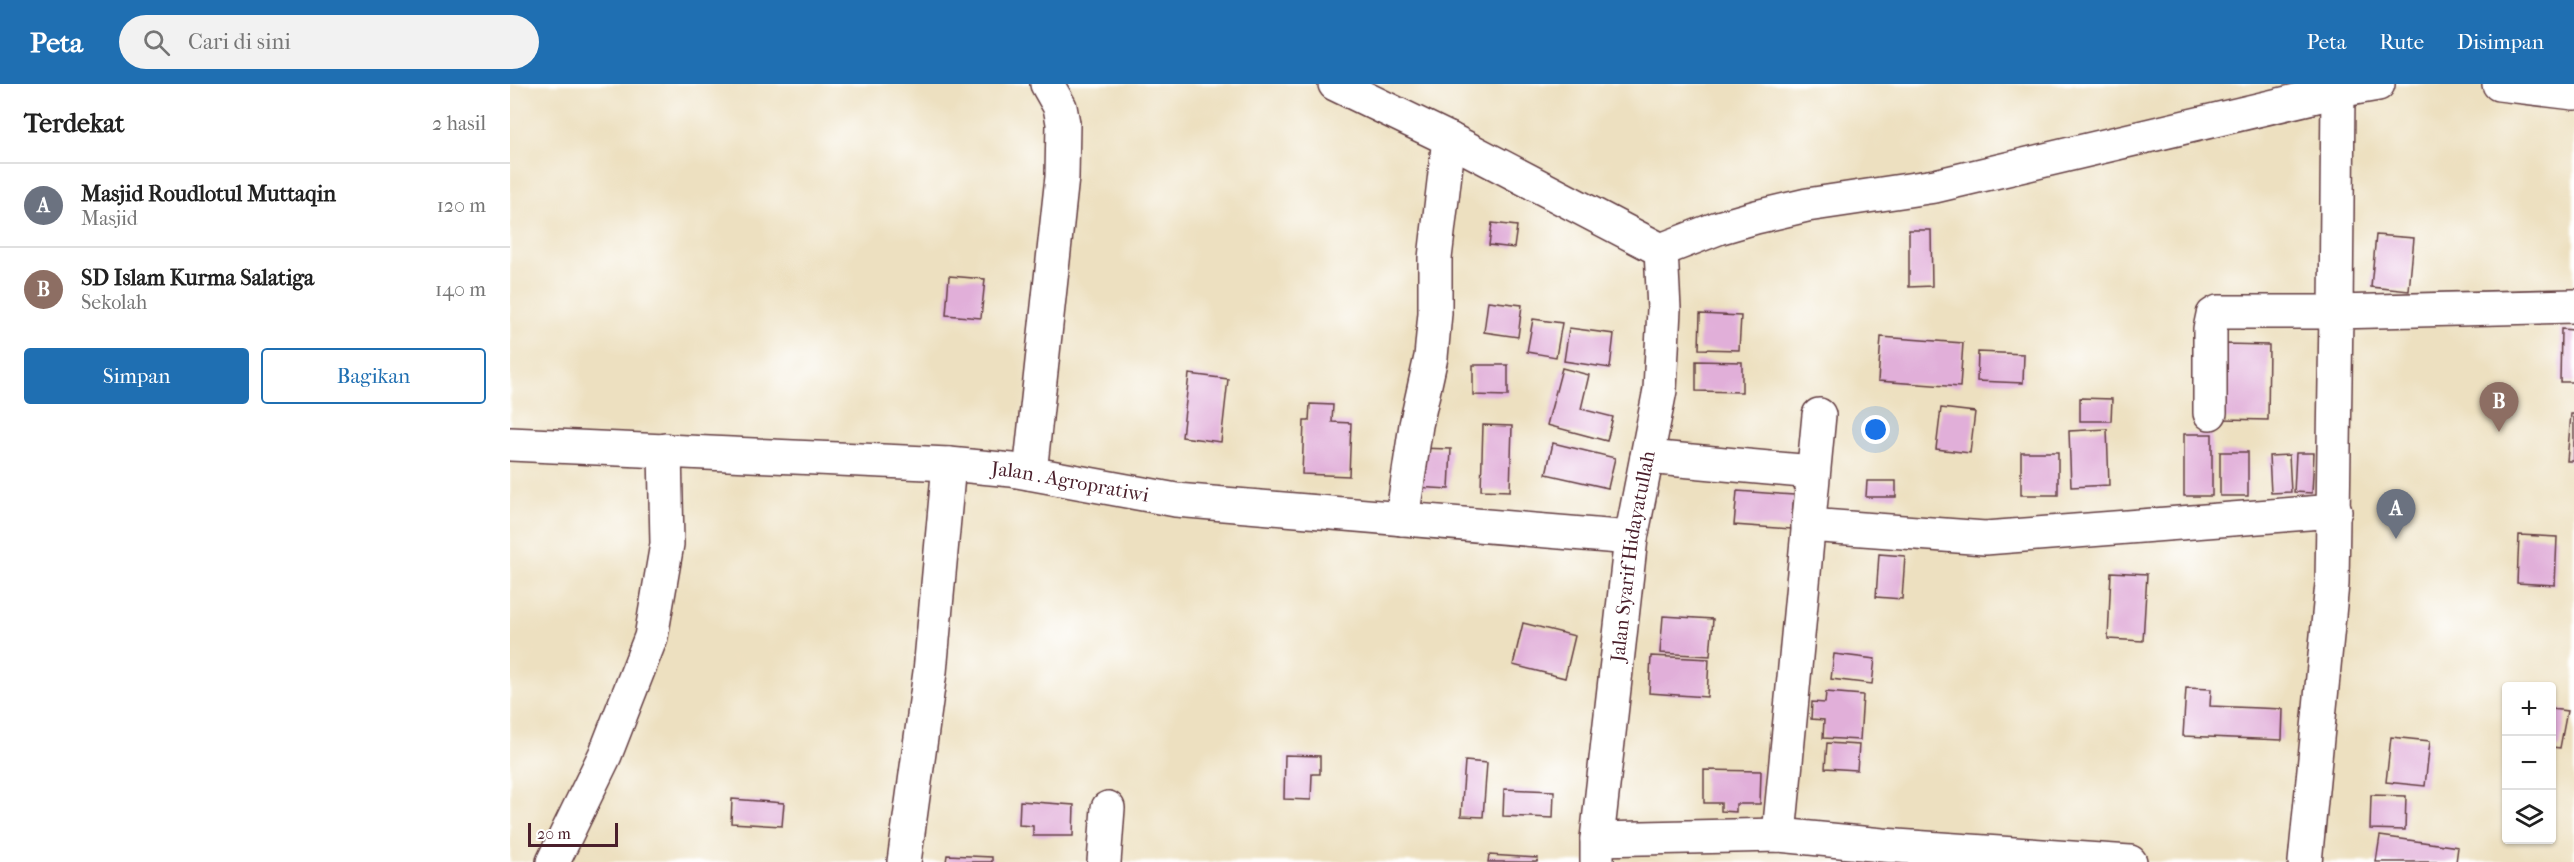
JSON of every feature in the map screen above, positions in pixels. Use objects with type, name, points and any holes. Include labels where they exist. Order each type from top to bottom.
[{"type":"street","points":[[1030,473],[1062,177],[1063,123],[1060,107],[1047,84]]},
{"type":"street","points":[[1335,84],[1449,139],[1660,250],[1718,228],[1807,205],[1935,186],[2338,91],[2378,84]]},
{"type":"street","points":[[2499,84],[2574,93]]},
{"type":"street","points":[[2305,862],[2332,584],[2335,511],[2338,91]]},
{"type":"street","points":[[1402,519],[1416,425],[1431,357],[1435,313],[1435,258],[1449,139]]},
{"type":"street","name":"Jalan Syarif Hidayatullah","points":[[1597,851],[1631,538],[1660,390],[1664,309],[1660,250]]},
{"type":"street","points":[[2210,413],[2210,329],[2213,315],[2218,312],[2336,312],[2574,306]]},
{"type":"street","points":[[1779,835],[1819,415]]},
{"type":"street","name":"Jalan . Agropratiwi","points":[[510,444],[949,464],[1030,473],[1176,500],[1631,538]]},
{"type":"street","points":[[553,862],[605,755],[651,637],[667,544],[665,450]]},
{"type":"street","points":[[1647,457],[1813,472]]},
{"type":"street","points":[[904,862],[930,672],[949,464]]},
{"type":"street","points":[[1808,525],[1985,538],[2335,511]]},
{"type":"street","points":[[1104,862],[1108,808]]},
{"type":"street","points":[[1597,851],[1779,835],[1882,854],[2130,862]]},
{"type":"building","points":[[1492,223],[1517,226],[1514,248],[1489,245]]},
{"type":"building","points":[[1909,230],[1931,230],[1932,286],[1909,287]]},
{"type":"building","points":[[2376,235],[2414,238],[2409,291],[2371,287]]},
{"type":"building","points":[[949,276],[985,279],[981,318],[946,315]]},
{"type":"building","points":[[1488,301],[1522,305],[1518,337],[1484,332]]},
{"type":"building","points":[[1700,314],[1741,316],[1739,350],[1699,349]]},
{"type":"building","points":[[1533,319],[1562,323],[1556,357],[1527,352]]},
{"type":"building","points":[[1569,328],[1614,334],[1610,368],[1564,361]]},
{"type":"building","points":[[2561,329],[2574,330],[2574,382],[2560,382]]},
{"type":"building","points":[[1881,337],[1963,343],[1960,387],[1878,381]]},
{"type":"building","points":[[2224,344],[2269,345],[2268,420],[2223,419]]},
{"type":"building","points":[[1978,352],[2024,354],[2023,383],[1977,381]]},
{"type":"building","points":[[1696,361],[1742,362],[1742,392],[1696,391]]},
{"type":"building","points":[[1473,365],[1508,365],[1508,396],[1473,395]]},
{"type":"building","points":[[1562,368],[1589,375],[1581,409],[1613,417],[1607,441],[1547,425]]},
{"type":"building","points":[[1189,374],[1228,379],[1221,442],[1182,437]]},
{"type":"building","points":[[2080,398],[2112,399],[2111,421],[2080,421]]},
{"type":"building","points":[[1310,404],[1333,405],[1332,422],[1351,423],[1349,476],[1302,474],[1304,421],[1309,421]]},
{"type":"building","points":[[1941,408],[1975,412],[1970,453],[1936,449]]},
{"type":"building","points":[[2571,414],[2574,414],[2574,461],[2567,461]]},
{"type":"building","points":[[1483,425],[1512,426],[1510,491],[1481,490]]},
{"type":"building","points":[[2107,429],[2109,485],[2071,487],[2069,431]]},
{"type":"building","points":[[2184,434],[2212,434],[2212,496],[2184,496]]},
{"type":"building","points":[[1553,443],[1615,458],[1608,488],[1546,474]]},
{"type":"building","points":[[1417,448],[1451,449],[1449,489],[1415,487]]},
{"type":"building","points":[[2021,452],[2058,452],[2058,495],[2021,495]]},
{"type":"building","points":[[2220,452],[2248,452],[2248,496],[2220,496]]},
{"type":"building","points":[[2296,453],[2314,453],[2312,493],[2294,492]]},
{"type":"building","points":[[2289,455],[2291,492],[2271,493],[2269,456]]},
{"type":"building","points":[[1867,481],[1896,481],[1896,497],[1866,497]]},
{"type":"building","points":[[1737,491],[1794,495],[1791,529],[1734,525]]},
{"type":"building","points":[[2519,535],[2557,537],[2555,585],[2517,583]]},
{"type":"building","points":[[1879,554],[1905,556],[1902,599],[1876,597]]},
{"type":"building","points":[[2111,572],[2147,574],[2143,641],[2108,639]]},
{"type":"building","points":[[1663,616],[1713,619],[1710,656],[1660,653]]},
{"type":"building","points":[[1523,623],[1575,636],[1565,678],[1513,665]]},
{"type":"building","points":[[1834,654],[1875,659],[1872,684],[1831,679]]},
{"type":"building","points":[[1651,656],[1709,659],[1707,697],[1649,693]]},
{"type":"building","points":[[2186,688],[2211,689],[2210,706],[2283,709],[2282,740],[2183,736]]},
{"type":"building","points":[[1826,692],[1863,695],[1860,740],[1823,738],[1824,720],[1811,719],[1812,702],[1825,703]]},
{"type":"building","points":[[2556,710],[2567,711],[2560,748],[2556,748]]},
{"type":"building","points":[[2391,737],[2430,741],[2425,786],[2386,782]]},
{"type":"building","points":[[1827,743],[1859,745],[1857,770],[1825,768]]},
{"type":"building","points":[[1285,755],[1320,756],[1320,774],[1312,774],[1311,800],[1284,799]]},
{"type":"building","points":[[1465,761],[1487,763],[1483,817],[1461,816]]},
{"type":"building","points":[[1704,770],[1761,771],[1760,804],[1736,804],[1736,812],[1721,811],[1721,803],[1704,803]]},
{"type":"building","points":[[1504,789],[1554,791],[1553,818],[1503,816]]},
{"type":"building","points":[[2371,795],[2406,796],[2405,830],[2370,829]]},
{"type":"building","points":[[732,799],[784,803],[782,826],[731,823]]},
{"type":"building","points":[[1020,801],[1074,805],[1073,836],[1033,836],[1033,826],[1019,825]]},
{"type":"building","points":[[2380,836],[2458,847],[2456,862],[2376,862]]},
{"type":"building","points":[[947,855],[992,857],[992,862],[946,862]]},
{"type":"building","points":[[1489,855],[1538,858],[1537,862],[1488,862]]},
{"type":"place","name":"SD Islam Kurma Salatiga","points":[[2499,432]]},
{"type":"place","name":"Masjid Roudlotul Muttaqin","points":[[2396,539]]}]
